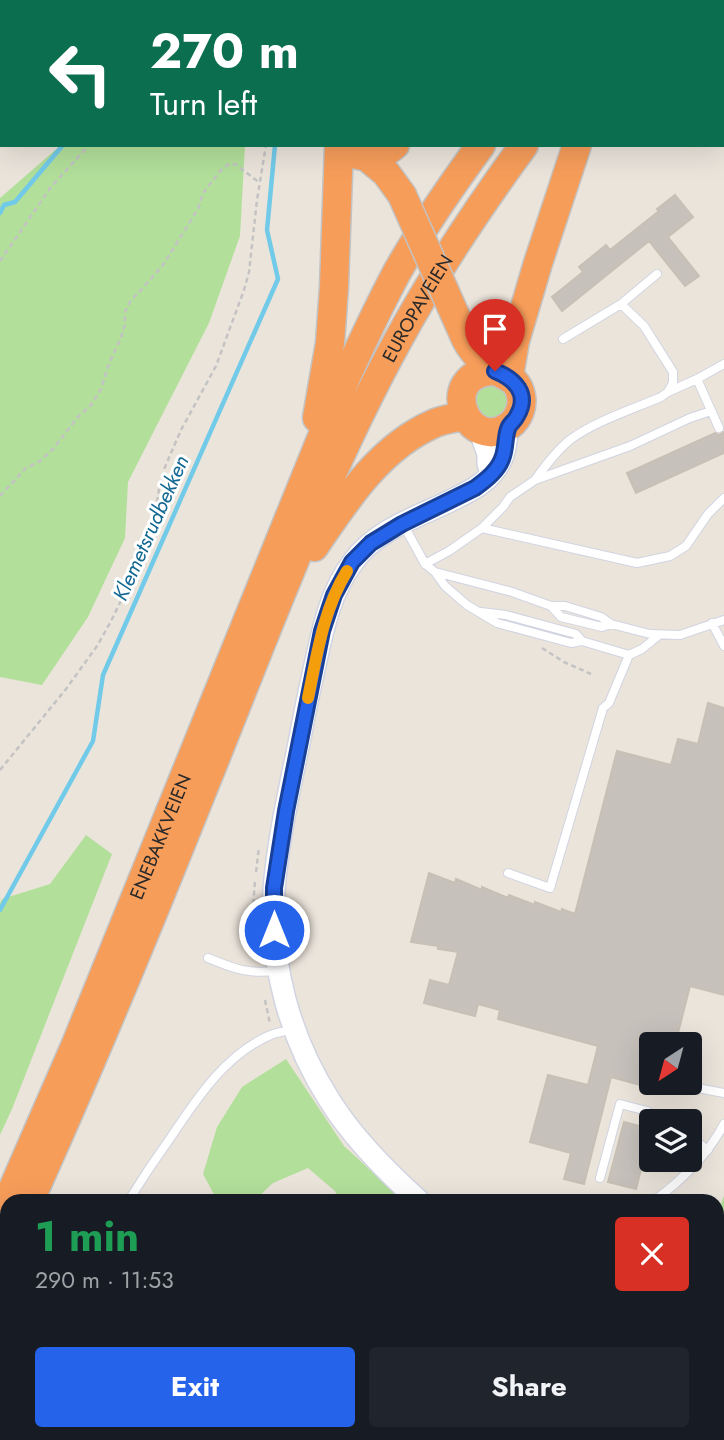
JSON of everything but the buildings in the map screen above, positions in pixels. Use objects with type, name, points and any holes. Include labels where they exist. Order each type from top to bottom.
[{"type":"highway","points":[[318,477],[334,287],[339,147]]},
{"type":"highway","points":[[342,147],[354,155],[367,157],[382,154],[394,147]]},
{"type":"highway","points":[[397,147],[401,193]]},
{"type":"highway","name":"EUROPAVEIEN","points":[[318,477],[347,375],[385,296],[412,247],[480,147]]},
{"type":"highway","name":"EUROPAVEIEN","points":[[318,477],[349,436],[398,341],[458,240],[523,147]]},
{"type":"highway","points":[[502,373],[515,341],[576,147]]},
{"type":"highway","points":[[367,157],[386,173],[401,193],[465,338],[475,353],[515,382],[519,389],[522,406],[514,421],[499,430],[489,431],[472,422],[462,408],[461,400],[466,384],[465,338]]},
{"type":"highway","points":[[466,384],[478,374],[502,373]]},
{"type":"highway","points":[[283,591],[349,497],[385,456],[436,422],[472,422]]},
{"type":"highway","name":"ENEBAKKVEIEN","points":[[33,1194],[107,1025],[283,591],[318,477]]},
{"type":"highway","name":"ENEBAKKVEIEN","points":[[11,1194],[318,477]]},
{"type":"street","points":[[472,422],[488,454],[491,474]]},
{"type":"street","points":[[412,1194],[353,1133],[330,1103],[313,1073],[294,1029],[286,1006],[276,950],[273,908],[276,870],[303,721],[324,622],[334,595],[352,562],[371,543],[485,481],[503,456],[508,426]]},
{"type":"lane","points":[[562,339],[621,304],[657,274]]},
{"type":"lane","points":[[621,304],[644,326],[673,372],[673,383],[668,392]]},
{"type":"lane","points":[[535,480],[570,440],[615,416],[662,397],[724,364]]},
{"type":"lane","points":[[697,379],[719,428]]},
{"type":"lane","points":[[425,564],[482,528],[510,497],[535,480],[630,446],[711,411]]},
{"type":"lane","points":[[482,528],[637,563],[670,556],[686,546],[708,514],[724,498]]},
{"type":"lane","points":[[402,524],[425,564],[445,586],[467,605],[497,623],[571,643],[582,641],[629,655],[642,649],[659,635]]},
{"type":"lane","points":[[435,572],[520,594],[551,606],[565,606],[601,617],[611,624],[659,635],[680,635],[724,620]]},
{"type":"lane","points":[[712,623],[724,646]]},
{"type":"lane","points":[[508,873],[550,888],[603,708],[609,703],[629,655]]},
{"type":"lane","points":[[208,958],[241,971],[279,971]]},
{"type":"lane","points":[[133,1194],[183,1118],[225,1066],[273,1034],[294,1029]]},
{"type":"lane","points":[[702,1089],[724,1093]]},
{"type":"lane","points":[[600,1178],[620,1104],[639,1109]]},
{"type":"lane","points":[[664,1194],[708,1150],[724,1124]]},
{"type":"lane","points":[[702,1146],[708,1150]]},
{"type":"path","points":[[0,261],[51,187],[87,147]]},
{"type":"path","points":[[0,770],[86,662],[130,584],[153,527],[165,467],[181,430],[216,366],[244,290],[249,272],[266,147]]},
{"type":"path","points":[[0,496],[26,468],[40,461],[53,449],[91,405],[100,391],[110,360],[121,338],[125,312],[130,302],[163,265],[198,209],[203,193],[221,170],[229,164],[235,164],[260,184]]},
{"type":"path","points":[[539,644],[550,654],[591,674]]},
{"type":"green space","points":[[59,147],[245,147],[240,236],[209,323],[128,482],[125,538],[88,617],[42,685],[0,677],[0,198]]},
{"type":"green space","points":[[481,384],[503,385],[512,405],[494,422],[472,409],[471,404]]},
{"type":"green space","points":[[86,835],[112,854],[0,1135],[0,903],[2,899],[50,884]]},
{"type":"green space","points":[[286,1059],[344,1146],[396,1194],[336,1194],[308,1168],[273,1183],[261,1194],[214,1194],[203,1174],[217,1127],[242,1087]]},
{"type":"waterway","points":[[0,213],[4,205],[15,202],[61,147]]},
{"type":"waterway","name":"Klemetsrudbekken","points":[[0,910],[93,741],[103,675],[278,279],[267,230],[275,147]]},
{"type":"slow traffic","points":[[308,698],[327,612],[347,571]]},
{"type":"route","points":[[274,930],[276,870],[303,721],[327,612],[343,577],[360,552],[402,524],[475,488],[498,466],[503,456],[508,426],[519,414],[522,397],[509,376],[495,371]]}]
